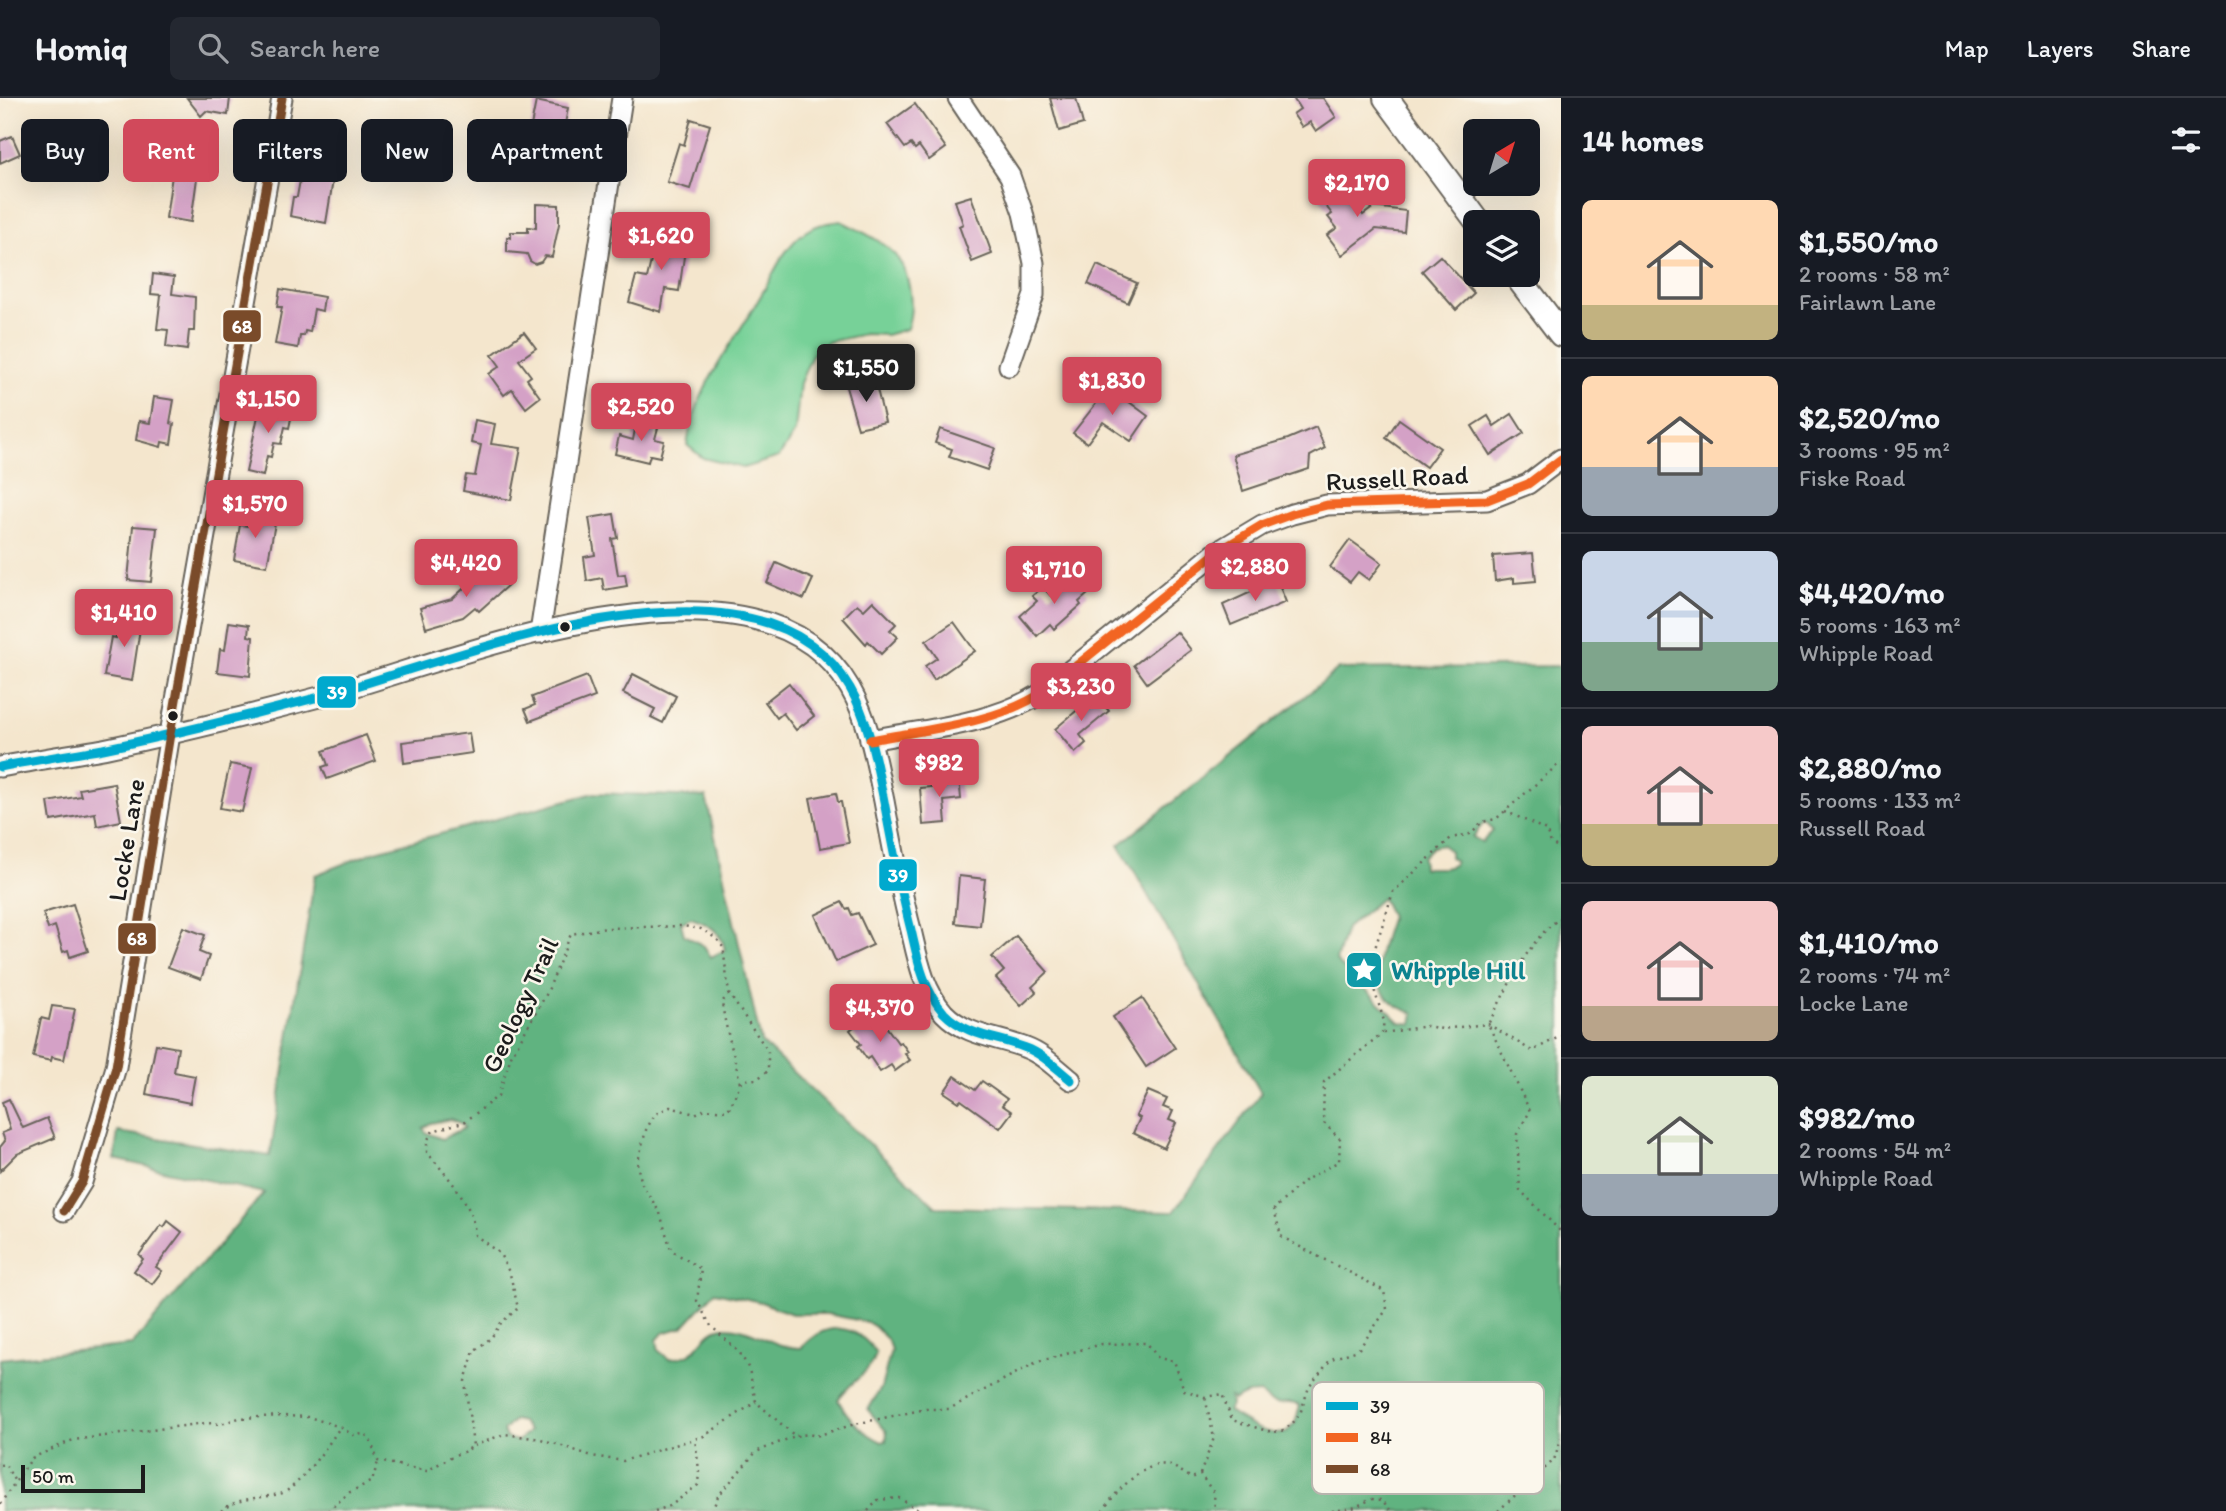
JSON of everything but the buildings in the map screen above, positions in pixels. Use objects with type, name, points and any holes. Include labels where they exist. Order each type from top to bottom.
[{"type":"street","name":"Locke Lane","points":[[64,1211],[82,1182],[116,1067],[170,734],[282,98]]},
{"type":"street","points":[[540,633],[622,98]]},
{"type":"street","points":[[958,98],[1010,176],[1023,213],[1034,263],[1034,295],[1009,366]]},
{"type":"street","points":[[1386,98],[1469,210]]},
{"type":"street","points":[[1525,287],[1561,334]]},
{"type":"street","name":"Russell Road","points":[[870,740],[997,715],[1027,702],[1056,682],[1229,543],[1262,525],[1327,505],[1487,500],[1528,484],[1561,459]]},
{"type":"street","points":[[0,767],[170,734],[323,696],[481,647],[599,619],[668,611],[715,613],[778,627],[812,644],[834,663],[856,700],[870,740],[907,916],[922,977],[928,990],[943,1011],[958,1024],[973,1032],[1032,1050],[1071,1080]]},
{"type":"path","points":[[1382,1033],[1384,1021],[1368,970],[1393,892],[1451,838],[1470,834],[1482,822],[1496,820],[1561,762]]},
{"type":"path","points":[[1505,811],[1546,830],[1551,843],[1561,849]]},
{"type":"path","points":[[1488,1024],[1525,958],[1548,926],[1561,918]]},
{"type":"path","name":"Geology Trail","points":[[473,1446],[465,1381],[474,1351],[491,1338],[501,1323],[518,1308],[510,1274],[500,1254],[475,1235],[468,1203],[428,1152],[427,1142],[433,1131],[466,1121],[498,1096],[511,1056],[547,993],[570,934],[606,928],[683,926],[701,929],[717,939],[723,947],[729,993],[768,1051],[768,1071],[757,1079],[740,1083]]},
{"type":"path","points":[[729,993],[722,1002],[724,1021],[733,1046],[740,1083],[735,1101],[727,1111],[705,1109],[695,1114],[670,1107],[654,1114],[646,1130],[637,1165],[642,1184],[660,1213],[671,1250],[701,1269],[697,1301],[711,1326],[740,1353],[749,1369],[756,1402],[795,1436]]},
{"type":"path","points":[[1488,1024],[1530,1111],[1517,1134],[1520,1189],[1561,1232]]},
{"type":"path","points":[[1313,1382],[1331,1359],[1358,1350],[1387,1309],[1384,1291],[1347,1270],[1315,1257],[1281,1236],[1275,1209],[1304,1181],[1339,1161],[1340,1139],[1323,1122],[1324,1082],[1382,1033],[1427,1027],[1443,1029],[1488,1024],[1532,1051],[1561,1036]]},
{"type":"path","points":[[712,1511],[718,1496],[756,1452],[795,1436],[817,1436],[855,1424],[926,1409],[949,1409],[1037,1362],[1102,1344],[1147,1343],[1158,1358],[1174,1361],[1184,1390],[1205,1398],[1222,1394],[1232,1420],[1267,1431],[1280,1432],[1292,1424],[1300,1414],[1312,1383]]},
{"type":"path","points":[[1103,1511],[1140,1471],[1152,1465],[1167,1465],[1192,1478],[1200,1474],[1214,1438],[1205,1398]]},
{"type":"path","points":[[378,1461],[427,1471],[452,1455],[505,1434],[541,1439],[592,1456],[623,1461],[704,1436],[756,1402]]},
{"type":"path","points":[[0,1504],[14,1480],[32,1458],[73,1440],[206,1423],[221,1424],[254,1416],[309,1417],[340,1427],[353,1435],[364,1434],[370,1438],[378,1461],[372,1481],[350,1492],[328,1511]]},
{"type":"path","points":[[221,1511],[231,1503],[286,1492],[327,1447],[340,1427]]},
{"type":"path","points":[[654,1511],[670,1506],[698,1485],[695,1438]]},
{"type":"path","points":[[1544,1468],[1553,1460],[1561,1438]]},
{"type":"path","points":[[0,1465],[5,1464],[14,1480]]},
{"type":"path","points":[[1200,1474],[1214,1493],[1215,1511]]},
{"type":"path","points":[[1498,1511],[1516,1494]]},
{"type":"path","points":[[868,1511],[878,1500],[899,1498],[921,1511]]},
{"type":"path","points":[[1332,1511],[1353,1508],[1373,1499],[1382,1500],[1391,1511]]},
{"type":"green space","points":[[841,221],[875,238],[900,261],[911,297],[907,329],[886,335],[865,334],[828,342],[812,355],[800,383],[795,432],[779,457],[743,468],[703,458],[687,445],[698,405],[716,368],[790,246],[813,227]]},
{"type":"green space","name":"Whipple Hill","points":[[1561,666],[1561,1511],[0,1511],[0,1359],[132,1345],[264,1193],[114,1159],[118,1132],[270,1156],[315,875],[376,851],[594,793],[706,797],[761,1042],[936,1207],[1173,1212],[1261,1093],[1119,845],[1339,669]],"holes":[[[1483,824],[1487,824],[1493,831],[1482,842],[1473,837]],[[1442,845],[1450,851],[1450,857],[1455,861],[1453,865],[1445,868],[1423,868],[1422,857],[1432,847]],[[1382,898],[1391,916],[1379,960],[1380,986],[1386,997],[1397,1006],[1414,1013],[1412,1024],[1400,1022],[1336,961],[1346,928]],[[691,918],[709,926],[717,933],[725,950],[711,957],[704,946],[684,935],[681,923]],[[451,1119],[462,1124],[464,1128],[442,1139],[427,1133],[423,1128],[431,1123]],[[715,1292],[761,1302],[792,1314],[827,1314],[867,1322],[887,1339],[891,1350],[881,1388],[868,1410],[887,1432],[886,1441],[882,1442],[862,1430],[838,1400],[869,1367],[876,1353],[859,1335],[840,1329],[830,1330],[810,1339],[801,1348],[782,1345],[745,1330],[726,1327],[710,1333],[691,1353],[669,1359],[659,1351],[657,1340],[663,1333],[683,1327]],[[1260,1393],[1277,1404],[1290,1403],[1300,1406],[1295,1423],[1286,1433],[1270,1432],[1227,1411],[1231,1405],[1230,1397],[1234,1400],[1247,1394]],[[514,1420],[522,1422],[529,1431],[518,1441],[506,1438],[503,1431]]]},
{"type":"transit line","name":"68","points":[[64,1211],[82,1182],[116,1067],[170,734],[282,98]]},
{"type":"transit line","name":"84","points":[[870,740],[961,724],[1026,702],[1045,691],[1217,552],[1262,525],[1327,505],[1487,500],[1528,484],[1561,459]]},
{"type":"transit line","name":"39","points":[[0,767],[103,749],[211,724],[319,697],[521,637],[600,620],[677,612],[747,617],[806,641],[850,688],[857,701],[875,758],[919,963],[937,1004],[962,1027],[1032,1051],[1071,1080]]},
{"type":"place","name":"Whipple Hill","points":[[1364,970]]}]
